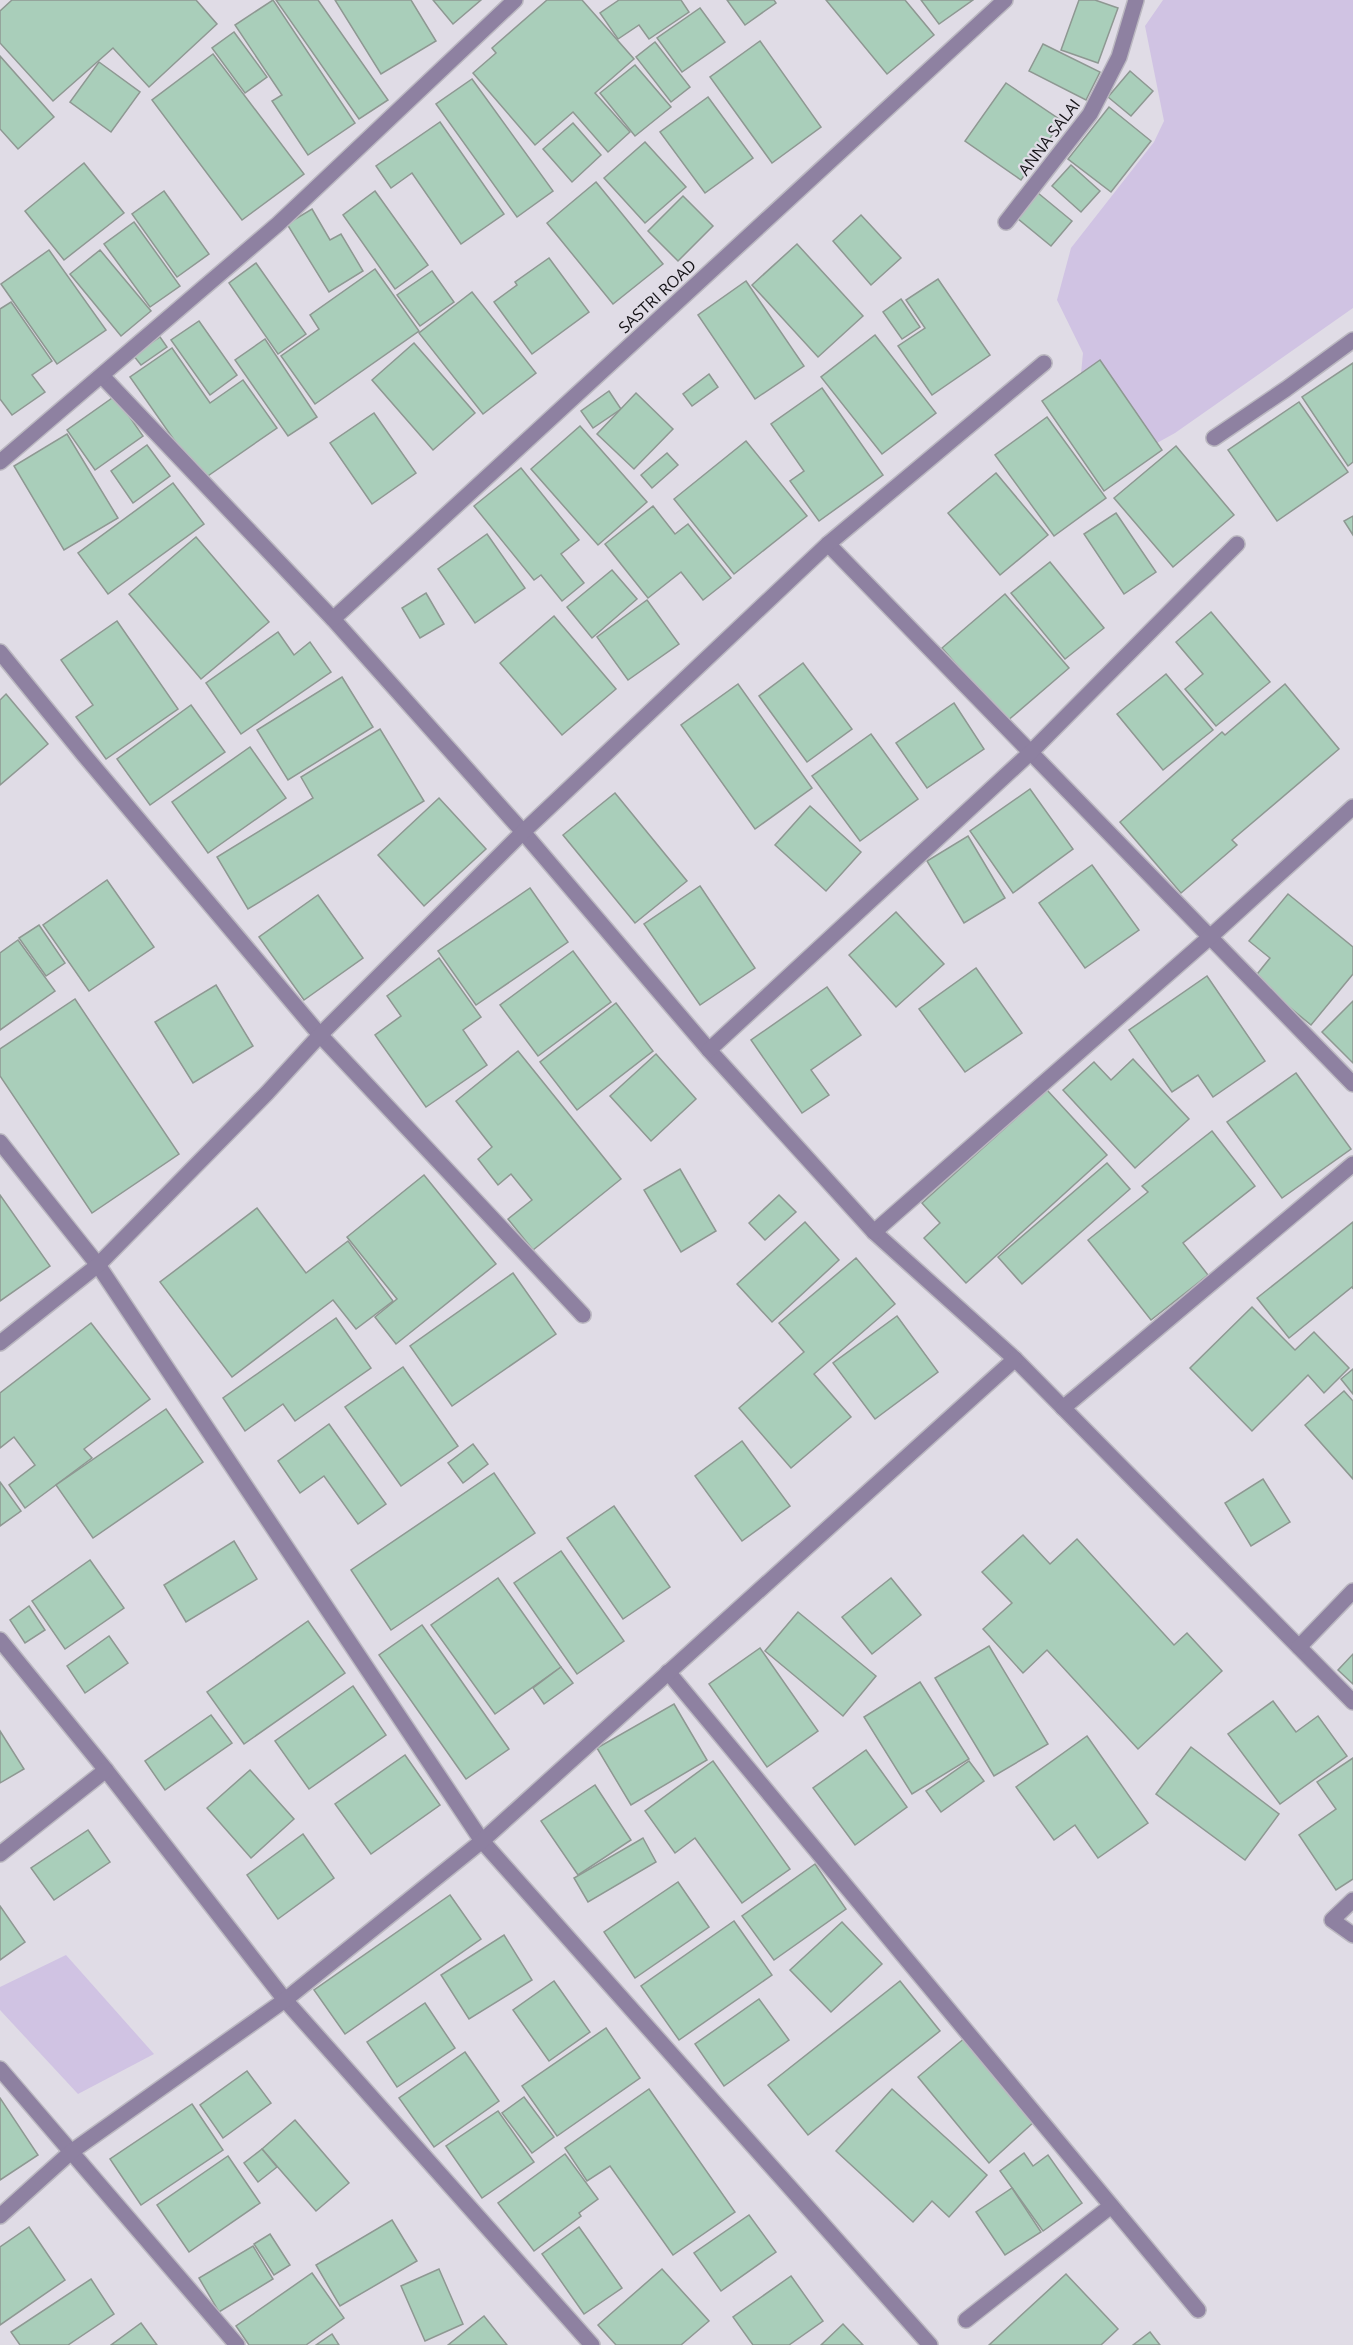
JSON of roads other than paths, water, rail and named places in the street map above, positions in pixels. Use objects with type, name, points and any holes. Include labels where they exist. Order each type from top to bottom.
[{"type":"street","points":[[0,462],[278,224],[515,0]]},
{"type":"street","name":"SASTRI ROAD","points":[[333,619],[1005,0]]},
{"type":"street","name":"ANNA SALAI","points":[[1006,222],[1090,114],[1119,57],[1136,0]]},
{"type":"street","points":[[1214,438],[1353,340]]},
{"type":"street","points":[[0,1343],[98,1265],[267,1093],[320,1035],[524,832],[828,544],[1044,363]]},
{"type":"street","points":[[102,376],[333,619],[524,832],[709,1050],[874,1232],[1015,1359],[1353,1702]]},
{"type":"street","points":[[828,544],[1353,1084]]},
{"type":"street","points":[[709,1050],[1030,753],[1237,544]]},
{"type":"street","points":[[0,652],[320,1035],[583,1315]]},
{"type":"street","points":[[874,1232],[1210,937],[1353,807]]},
{"type":"street","points":[[0,1142],[98,1265],[482,1841],[930,2345]]},
{"type":"street","points":[[1063,1408],[1353,1164]]},
{"type":"street","points":[[0,2216],[71,2152],[285,2000],[482,1841],[1015,1359]]},
{"type":"street","points":[[1299,1647],[1353,1591]]},
{"type":"street","points":[[0,1640],[106,1770],[285,2000],[592,2345]]},
{"type":"street","points":[[668,1672],[1198,2310]]},
{"type":"street","points":[[0,1854],[106,1770]]},
{"type":"street","points":[[1353,1900],[1332,1920],[1353,1935]]},
{"type":"street","points":[[0,2069],[237,2345]]},
{"type":"street","points":[[966,2320],[1111,2206]]}]
